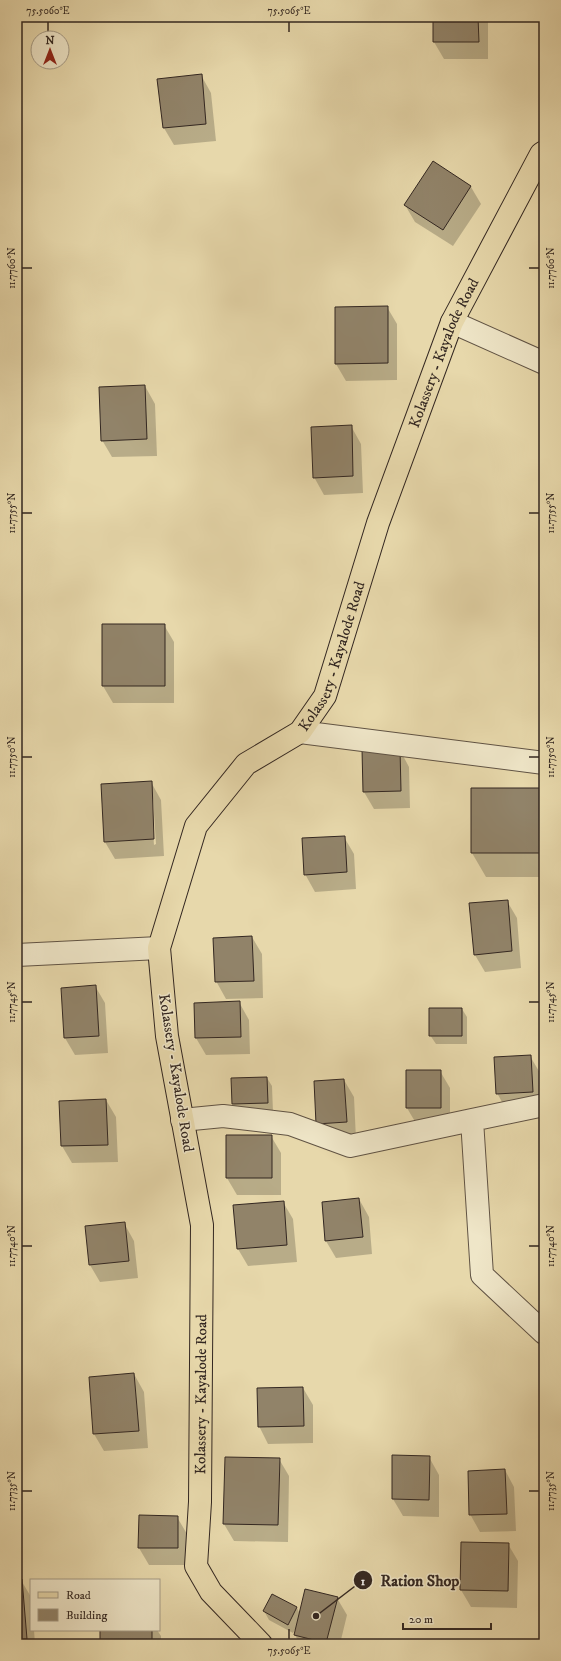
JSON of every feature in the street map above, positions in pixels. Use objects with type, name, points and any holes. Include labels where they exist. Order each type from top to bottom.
[{"type":"main road","name":"Kolassery - Kayalode Road","points":[[261,1644],[211,1592],[196,1566],[200,1502],[202,1225],[167,1036],[159,948],[196,826],[246,764],[300,732],[325,696],[378,523],[452,322],[541,154],[544,152]]},
{"type":"street","points":[[452,322],[544,363]]},
{"type":"street","points":[[300,732],[544,763]]},
{"type":"street","points":[[17,955],[159,948]]},
{"type":"street","points":[[182,1120],[223,1116],[290,1124],[350,1146],[544,1105]]},
{"type":"street","points":[[472,1120],[482,1275],[544,1333]]},
{"type":"building","points":[[433,17],[478,17],[479,42],[433,42]]},
{"type":"building","points":[[202,74],[206,124],[163,128],[157,79]]},
{"type":"building","points":[[433,161],[471,186],[443,230],[404,205]]},
{"type":"building","points":[[388,306],[388,363],[335,364],[335,307]]},
{"type":"building","points":[[145,385],[147,439],[101,441],[99,387]]},
{"type":"building","points":[[352,425],[353,476],[313,478],[311,427]]},
{"type":"building","points":[[102,624],[165,624],[165,686],[102,686]]},
{"type":"building","points":[[362,749],[400,749],[401,791],[363,792]]},
{"type":"building","points":[[152,781],[154,839],[104,842],[101,784]]},
{"type":"building","points":[[471,788],[544,788],[544,853],[471,853]]},
{"type":"building","points":[[345,836],[347,872],[304,875],[302,838]]},
{"type":"building","points":[[508,900],[512,951],[474,955],[469,903]]},
{"type":"building","points":[[252,936],[254,981],[215,982],[213,938]]},
{"type":"building","points":[[96,985],[99,1036],[64,1038],[61,988]]},
{"type":"building","points":[[240,1001],[241,1037],[195,1038],[194,1003]]},
{"type":"building","points":[[429,1008],[462,1008],[462,1036],[429,1036]]},
{"type":"building","points":[[531,1055],[533,1092],[496,1094],[494,1057]]},
{"type":"building","points":[[406,1070],[441,1070],[441,1108],[406,1108]]},
{"type":"building","points":[[267,1077],[268,1103],[232,1104],[231,1078]]},
{"type":"building","points":[[344,1079],[347,1122],[316,1124],[314,1081]]},
{"type":"building","points":[[106,1099],[108,1145],[61,1146],[59,1101]]},
{"type":"building","points":[[226,1135],[272,1135],[272,1178],[226,1178]]},
{"type":"building","points":[[359,1198],[363,1237],[325,1241],[322,1202]]},
{"type":"building","points":[[284,1201],[287,1245],[237,1249],[233,1205]]},
{"type":"building","points":[[125,1222],[129,1261],[89,1265],[85,1226]]},
{"type":"building","points":[[134,1373],[139,1431],[93,1434],[89,1377]]},
{"type":"building","points":[[303,1387],[304,1426],[258,1427],[257,1388]]},
{"type":"building","points":[[392,1455],[430,1456],[429,1500],[392,1499]]},
{"type":"building","points":[[225,1457],[280,1458],[278,1525],[223,1524]]},
{"type":"building","points":[[505,1469],[507,1514],[469,1515],[468,1471]]},
{"type":"building","points":[[139,1515],[178,1516],[178,1548],[138,1548]]},
{"type":"building","points":[[461,1542],[509,1543],[508,1591],[460,1590]]},
{"type":"building","points":[[22,1579],[27,1639],[17,1640],[17,1580]]},
{"type":"building","points":[[305,1589],[338,1597],[326,1643],[294,1635]]},
{"type":"building","points":[[272,1594],[297,1607],[288,1625],[263,1611]]},
{"type":"building","points":[[100,1631],[152,1631],[152,1644],[100,1644]]},
{"type":"place","name":"Ration Shop","points":[[316,1616]]}]
